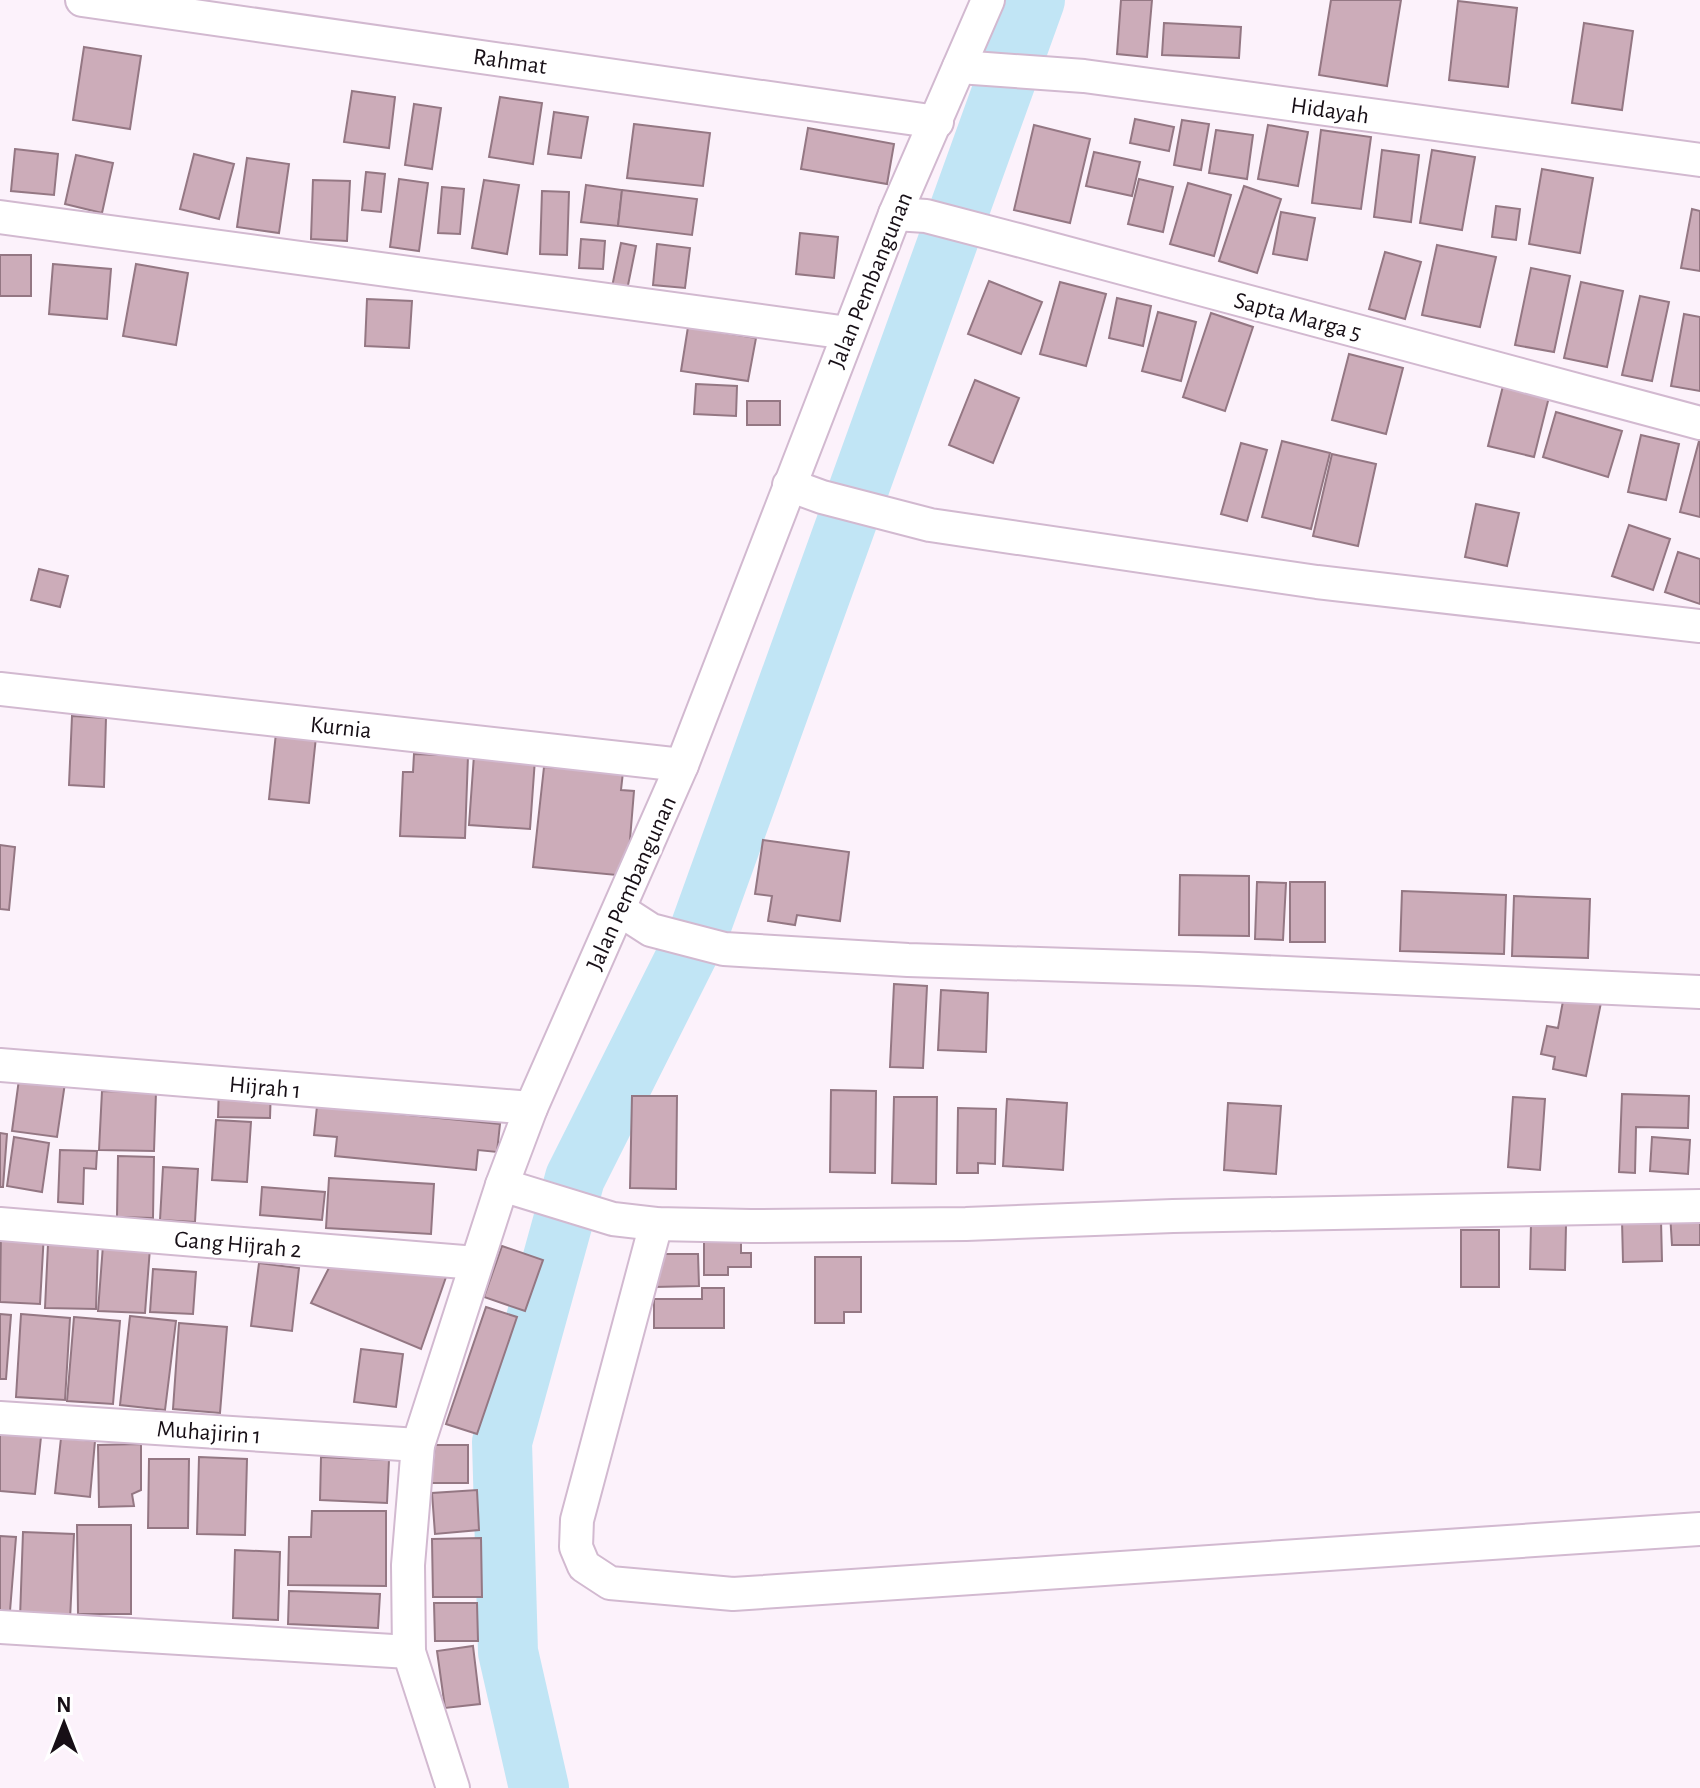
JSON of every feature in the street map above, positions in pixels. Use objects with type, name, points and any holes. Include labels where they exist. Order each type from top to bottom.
[{"type":"street","name":"Rahmat","points":[[82,0],[937,122]]},
{"type":"street","name":"Jalan Pembangunan","points":[[453,1788],[409,1652],[408,1565],[418,1445],[502,1185],[531,1108],[682,765],[848,333],[910,215],[937,122],[988,0]]},
{"type":"street","name":"Hidayah","points":[[959,67],[1084,76],[1700,160]]},
{"type":"street","name":"Sapta Marga 5","points":[[910,215],[1018,240],[1700,423]]},
{"type":"street","points":[[0,217],[848,333]]},
{"type":"street","points":[[789,485],[822,497],[945,528],[1317,582],[1700,626]]},
{"type":"street","name":"Kurnia","points":[[0,689],[682,765]]},
{"type":"street","points":[[620,910],[651,930],[724,949],[908,960],[1198,969],[1700,992]]},
{"type":"street","name":"Hijrah 1","points":[[0,1065],[531,1108]]},
{"type":"street","points":[[502,1185],[613,1219],[656,1224],[751,1226],[966,1224],[1173,1216],[1700,1206]]},
{"type":"street","name":"Gang Hijrah 2","points":[[0,1224],[476,1263]]},
{"type":"street","points":[[656,1224],[577,1520],[576,1547],[584,1566],[610,1583],[733,1594],[1700,1529]]},
{"type":"street","name":"Muhajirin 1","points":[[0,1418],[418,1445]]},
{"type":"street","points":[[0,1627],[409,1652]]},
{"type":"building","points":[[1121,0],[1152,0],[1147,57],[1117,54]]},
{"type":"building","points":[[1331,0],[1401,0],[1387,86],[1319,75]]},
{"type":"building","points":[[1458,1],[1517,8],[1508,87],[1449,80]]},
{"type":"building","points":[[1164,23],[1241,27],[1239,58],[1162,55]]},
{"type":"building","points":[[1584,23],[1633,31],[1622,110],[1572,103]]},
{"type":"building","points":[[84,47],[141,56],[130,129],[73,120]]},
{"type":"building","points":[[352,91],[395,97],[389,148],[344,142]]},
{"type":"building","points":[[500,97],[542,103],[533,164],[489,157]]},
{"type":"building","points":[[414,104],[441,108],[432,169],[405,165]]},
{"type":"building","points":[[554,112],[588,117],[581,158],[548,154]]},
{"type":"building","points":[[1135,119],[1174,127],[1169,151],[1130,143]]},
{"type":"building","points":[[1182,120],[1209,124],[1201,170],[1174,165]]},
{"type":"building","points":[[634,124],[710,133],[703,186],[627,178]]},
{"type":"building","points":[[1034,125],[1090,139],[1070,223],[1014,210]]},
{"type":"building","points":[[1268,125],[1308,132],[1298,186],[1258,179]]},
{"type":"building","points":[[808,128],[894,144],[887,184],[801,169]]},
{"type":"building","points":[[1216,130],[1253,135],[1247,179],[1209,173]]},
{"type":"building","points":[[1321,130],[1371,137],[1361,209],[1312,203]]},
{"type":"building","points":[[15,149],[58,154],[54,195],[11,191]]},
{"type":"building","points":[[1382,150],[1419,155],[1411,222],[1374,217]]},
{"type":"building","points":[[1432,150],[1475,157],[1462,230],[1420,223]]},
{"type":"building","points":[[1094,152],[1140,162],[1132,196],[1086,186]]},
{"type":"building","points":[[194,154],[234,164],[219,219],[180,209]]},
{"type":"building","points":[[76,155],[113,163],[102,213],[65,204]]},
{"type":"building","points":[[247,158],[289,164],[279,233],[237,227]]},
{"type":"building","points":[[1542,169],[1593,178],[1580,253],[1529,244]]},
{"type":"building","points":[[366,172],[385,174],[381,212],[362,210]]},
{"type":"building","points":[[399,179],[428,183],[419,251],[390,247]]},
{"type":"building","points":[[1139,179],[1173,187],[1163,232],[1128,224]]},
{"type":"building","points":[[313,180],[350,181],[347,241],[311,239]]},
{"type":"building","points":[[484,180],[519,185],[507,254],[472,248]]},
{"type":"building","points":[[1188,183],[1231,195],[1214,256],[1170,244]]},
{"type":"building","points":[[586,185],[622,190],[618,226],[581,222]]},
{"type":"building","points":[[1244,186],[1281,199],[1257,273],[1219,261]]},
{"type":"building","points":[[442,187],[464,189],[460,234],[438,233]]},
{"type":"building","points":[[622,190],[697,199],[692,235],[618,226]]},
{"type":"building","points":[[542,191],[569,192],[567,255],[540,254]]},
{"type":"building","points":[[1496,206],[1520,209],[1516,240],[1492,237]]},
{"type":"building","points":[[1692,209],[1700,211],[1700,271],[1681,268]]},
{"type":"building","points":[[1281,212],[1315,218],[1307,260],[1273,254]]},
{"type":"building","points":[[800,233],[838,237],[834,278],[796,274]]},
{"type":"building","points":[[581,239],[605,241],[603,269],[579,268]]},
{"type":"building","points":[[621,243],[636,246],[627,290],[612,287]]},
{"type":"building","points":[[657,244],[690,248],[685,288],[653,285]]},
{"type":"building","points":[[1437,245],[1496,257],[1480,327],[1422,315]]},
{"type":"building","points":[[1385,252],[1421,262],[1405,319],[1369,309]]},
{"type":"building","points":[[0,255],[31,255],[31,296],[0,296]]},
{"type":"building","points":[[53,264],[111,269],[107,319],[49,314]]},
{"type":"building","points":[[136,264],[188,273],[176,345],[123,336]]},
{"type":"building","points":[[1531,268],[1570,276],[1554,352],[1515,345]]},
{"type":"building","points":[[989,281],[1042,302],[1021,354],[968,334]]},
{"type":"building","points":[[1060,282],[1106,294],[1086,366],[1040,354]]},
{"type":"building","points":[[1581,282],[1623,291],[1607,367],[1564,358]]},
{"type":"building","points":[[1640,296],[1669,302],[1652,381],[1622,375]]},
{"type":"building","points":[[1117,298],[1151,306],[1143,346],[1109,338]]},
{"type":"building","points":[[367,299],[412,301],[409,348],[365,346]]},
{"type":"building","points":[[1158,312],[1196,322],[1181,381],[1142,371]]},
{"type":"building","points":[[1211,313],[1253,327],[1225,411],[1183,397]]},
{"type":"building","points":[[1684,314],[1700,317],[1700,391],[1671,386]]},
{"type":"building","points":[[688,327],[756,338],[748,381],[681,371]]},
{"type":"building","points":[[1349,354],[1403,368],[1386,434],[1332,420]]},
{"type":"building","points":[[975,380],[1019,398],[993,463],[949,445]]},
{"type":"building","points":[[696,384],[737,386],[736,416],[694,414]]},
{"type":"building","points":[[1503,386],[1549,397],[1534,457],[1488,446]]},
{"type":"building","points":[[747,401],[780,401],[780,425],[747,425]]},
{"type":"building","points":[[1556,412],[1622,431],[1608,477],[1543,457]]},
{"type":"building","points":[[1641,435],[1679,444],[1666,500],[1628,492]]},
{"type":"building","points":[[1282,441],[1330,453],[1311,529],[1262,517]]},
{"type":"building","points":[[1700,442],[1700,517],[1680,512]]},
{"type":"building","points":[[1241,443],[1267,450],[1247,521],[1221,514]]},
{"type":"building","points":[[1332,454],[1376,464],[1358,546],[1313,536]]},
{"type":"building","points":[[1476,504],[1519,513],[1507,566],[1465,557]]},
{"type":"building","points":[[1629,525],[1670,539],[1653,590],[1612,576]]},
{"type":"building","points":[[1678,552],[1700,559],[1700,604],[1665,592]]},
{"type":"building","points":[[39,569],[68,576],[60,607],[31,600]]},
{"type":"building","points":[[72,716],[106,718],[104,787],[69,785]]},
{"type":"building","points":[[276,733],[316,737],[309,803],[269,799]]},
{"type":"building","points":[[414,754],[468,756],[465,838],[400,836],[403,772],[413,772]]},
{"type":"building","points":[[474,755],[535,759],[530,829],[469,825]]},
{"type":"building","points":[[544,767],[623,772],[621,790],[634,791],[627,876],[533,867]]},
{"type":"building","points":[[763,840],[849,852],[840,921],[797,915],[795,925],[768,921],[772,896],[755,894]]},
{"type":"building","points":[[0,845],[15,847],[9,910],[0,909]]},
{"type":"building","points":[[1180,875],[1249,876],[1249,936],[1179,935]]},
{"type":"building","points":[[1257,882],[1286,883],[1283,940],[1255,939]]},
{"type":"building","points":[[1290,882],[1325,882],[1325,942],[1290,942]]},
{"type":"building","points":[[1402,891],[1506,895],[1504,954],[1400,951]]},
{"type":"building","points":[[1514,896],[1590,899],[1588,958],[1512,956]]},
{"type":"building","points":[[894,984],[927,986],[923,1068],[890,1067]]},
{"type":"building","points":[[1566,985],[1603,993],[1586,1076],[1553,1069],[1555,1057],[1541,1054],[1547,1026],[1558,1028]]},
{"type":"building","points":[[941,990],[988,993],[986,1052],[938,1050]]},
{"type":"building","points":[[20,1072],[65,1083],[57,1137],[12,1131]]},
{"type":"building","points":[[219,1086],[271,1088],[270,1118],[218,1117]]},
{"type":"building","points":[[831,1090],[876,1091],[875,1173],[830,1172]]},
{"type":"building","points":[[102,1091],[156,1092],[154,1151],[99,1150]]},
{"type":"building","points":[[1622,1094],[1689,1096],[1688,1128],[1636,1127],[1635,1173],[1619,1172]]},
{"type":"building","points":[[632,1096],[677,1096],[676,1189],[630,1188]]},
{"type":"building","points":[[894,1097],[937,1097],[936,1184],[892,1183]]},
{"type":"building","points":[[1513,1097],[1545,1099],[1540,1170],[1508,1167]]},
{"type":"building","points":[[1007,1099],[1067,1103],[1063,1170],[1003,1166]]},
{"type":"building","points":[[1228,1103],[1281,1106],[1276,1174],[1224,1170]]},
{"type":"building","points":[[317,1106],[500,1124],[497,1152],[478,1150],[476,1170],[335,1156],[337,1137],[314,1135]]},
{"type":"building","points":[[958,1108],[996,1109],[995,1164],[978,1163],[978,1173],[957,1173]]},
{"type":"building","points":[[216,1120],[251,1122],[247,1182],[212,1180]]},
{"type":"building","points":[[0,1133],[7,1134],[3,1187],[0,1187]]},
{"type":"building","points":[[14,1137],[49,1143],[42,1192],[7,1186]]},
{"type":"building","points":[[1652,1137],[1690,1140],[1688,1174],[1650,1171]]},
{"type":"building","points":[[60,1150],[97,1151],[96,1169],[84,1168],[83,1204],[58,1202]]},
{"type":"building","points":[[118,1156],[154,1157],[153,1218],[117,1217]]},
{"type":"building","points":[[163,1167],[198,1169],[195,1222],[160,1220]]},
{"type":"building","points":[[329,1178],[434,1184],[431,1234],[326,1228]]},
{"type":"building","points":[[262,1187],[325,1192],[322,1220],[260,1215]]},
{"type":"building","points":[[1700,1212],[1700,1245],[1672,1245],[1670,1213]]},
{"type":"building","points":[[1622,1220],[1661,1220],[1662,1261],[1623,1262]]},
{"type":"building","points":[[1531,1224],[1566,1225],[1565,1270],[1530,1269]]},
{"type":"building","points":[[1,1230],[44,1233],[40,1304],[0,1302]]},
{"type":"building","points":[[1461,1230],[1499,1230],[1499,1287],[1461,1287]]},
{"type":"building","points":[[704,1234],[741,1235],[741,1253],[751,1253],[751,1267],[728,1267],[728,1275],[704,1275]]},
{"type":"building","points":[[48,1244],[98,1245],[96,1309],[45,1308]]},
{"type":"building","points":[[103,1245],[150,1248],[145,1313],[98,1311]]},
{"type":"building","points":[[502,1246],[543,1260],[525,1311],[484,1297]]},
{"type":"building","points":[[654,1254],[698,1254],[699,1286],[654,1287]]},
{"type":"building","points":[[815,1257],[861,1257],[861,1312],[844,1312],[844,1323],[815,1323]]},
{"type":"building","points":[[334,1258],[446,1277],[421,1349],[311,1303]]},
{"type":"building","points":[[259,1263],[299,1268],[292,1331],[251,1326]]},
{"type":"building","points":[[153,1269],[196,1272],[193,1314],[150,1312]]},
{"type":"building","points":[[702,1288],[724,1288],[724,1328],[654,1328],[654,1299],[702,1299]]},
{"type":"building","points":[[486,1307],[517,1317],[477,1434],[446,1424]]},
{"type":"building","points":[[0,1314],[11,1315],[6,1379],[0,1379]]},
{"type":"building","points":[[21,1314],[70,1318],[65,1400],[16,1397]]},
{"type":"building","points":[[130,1316],[176,1321],[165,1410],[120,1405]]},
{"type":"building","points":[[74,1317],[120,1321],[113,1404],[67,1401]]},
{"type":"building","points":[[179,1323],[227,1327],[220,1413],[173,1409]]},
{"type":"building","points":[[361,1349],[403,1354],[396,1407],[354,1402]]},
{"type":"building","points":[[0,1433],[41,1437],[35,1494],[0,1491]]},
{"type":"building","points":[[61,1438],[95,1441],[90,1497],[55,1493]]},
{"type":"building","points":[[141,1444],[141,1490],[132,1494],[134,1506],[99,1507],[98,1445]]},
{"type":"building","points":[[435,1445],[468,1445],[468,1483],[431,1483]]},
{"type":"building","points":[[199,1457],[247,1459],[245,1535],[197,1534]]},
{"type":"building","points":[[321,1457],[389,1460],[387,1503],[320,1500]]},
{"type":"building","points":[[149,1459],[189,1459],[188,1528],[148,1528]]},
{"type":"building","points":[[477,1490],[479,1530],[435,1534],[432,1493]]},
{"type":"building","points":[[312,1511],[386,1511],[386,1586],[288,1585],[289,1537],[311,1537]]},
{"type":"building","points":[[77,1525],[131,1525],[131,1614],[78,1614]]},
{"type":"building","points":[[23,1532],[74,1534],[70,1620],[20,1618]]},
{"type":"building","points":[[0,1536],[16,1537],[10,1611],[0,1610]]},
{"type":"building","points":[[481,1538],[482,1597],[433,1597],[432,1539]]},
{"type":"building","points":[[235,1550],[280,1552],[278,1620],[233,1618]]},
{"type":"building","points":[[289,1591],[380,1594],[378,1628],[288,1624]]},
{"type":"building","points":[[434,1603],[477,1603],[478,1641],[435,1641]]},
{"type":"building","points":[[473,1646],[480,1704],[445,1708],[437,1651]]},
{"type":"waterway","points":[[539,1788],[508,1652],[502,1442],[575,1178],[700,929],[1035,0]]}]
